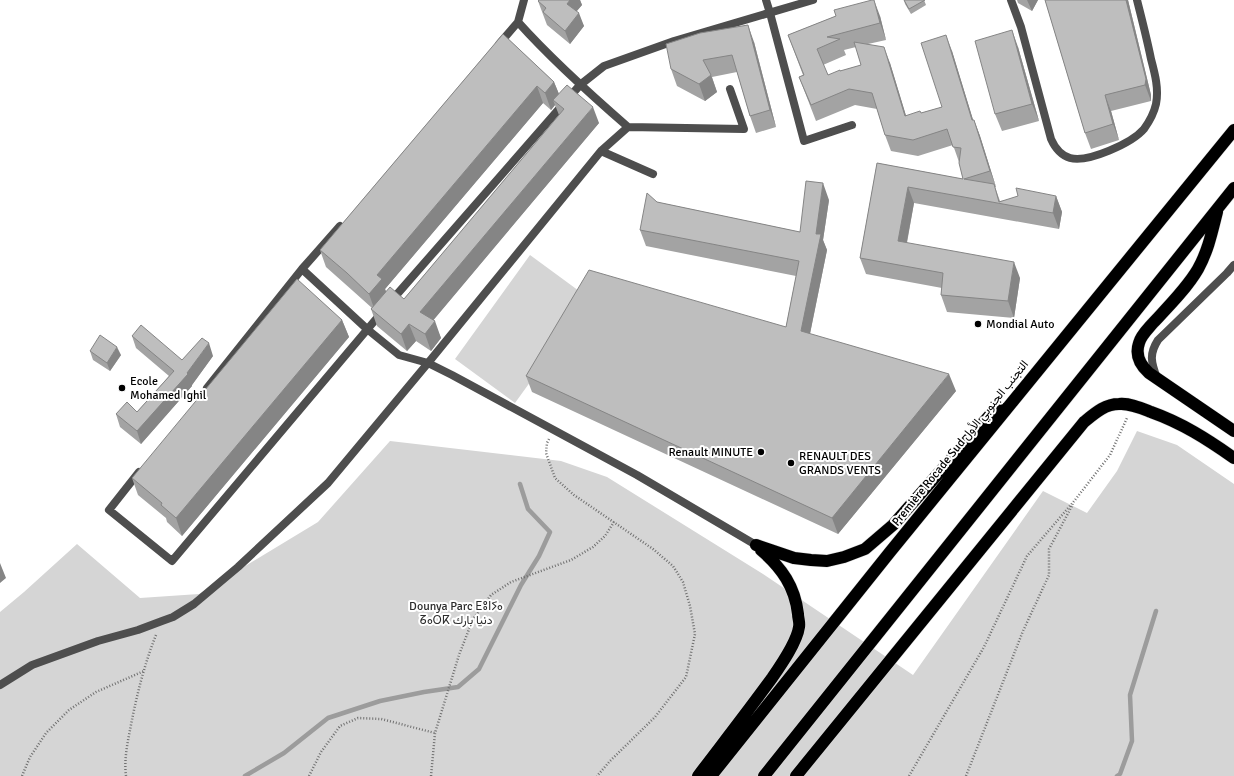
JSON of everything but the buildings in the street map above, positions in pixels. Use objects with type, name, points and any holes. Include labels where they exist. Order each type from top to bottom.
[{"type":"highway","name":"Première Rocade Sud التجنب الجنوبي الأول","points":[[711,776],[895,546],[1234,130]]},
{"type":"highway","points":[[764,776],[1234,188]]},
{"type":"highway","points":[[1218,208],[1209,243],[1204,258],[1197,271],[1141,338],[1137,350],[1140,363],[1144,368],[1234,431]]},
{"type":"highway","points":[[756,545],[794,558],[826,561],[844,557],[865,549],[893,525],[1121,267]]},
{"type":"highway","points":[[796,776],[1084,422],[1102,408],[1118,404],[1133,405],[1173,420],[1207,439],[1234,458]]},
{"type":"highway","points":[[698,776],[780,665],[792,646],[799,626],[796,602],[786,577],[774,561],[756,545]]},
{"type":"street","points":[[492,51],[518,22],[524,0]]},
{"type":"street","points":[[766,0],[804,141],[852,125]]},
{"type":"street","points":[[144,467],[109,510],[172,561],[367,329],[580,85],[604,66],[674,41],[813,0]]},
{"type":"street","points":[[1011,0],[1021,27],[1051,139],[1063,155],[1076,159],[1098,154],[1123,145],[1134,138],[1144,128],[1151,117],[1156,104],[1157,90],[1137,0]]},
{"type":"street","points":[[518,22],[580,85],[628,127],[744,129],[730,89]]},
{"type":"street","points":[[0,685],[32,665],[98,641],[138,630],[173,617],[194,604],[214,588],[328,483],[601,151],[628,127]]},
{"type":"street","points":[[601,151],[653,174]]},
{"type":"street","points":[[203,393],[302,269],[344,222]]},
{"type":"street","points":[[1157,378],[1153,367],[1152,357],[1153,348],[1158,340],[1234,265]]},
{"type":"street","points":[[302,269],[367,329],[399,356],[428,363],[452,375],[638,475],[756,545]]},
{"type":"path","points":[[909,776],[984,648],[1027,556],[1075,500],[1110,455],[1133,405]]},
{"type":"path","points":[[553,430],[547,443],[546,454],[555,478],[574,495],[653,548],[673,566],[683,582],[690,606],[695,634],[686,677],[655,717],[610,761],[597,776]]},
{"type":"path","points":[[966,776],[1023,631],[1049,575],[1049,549],[1075,500]]},
{"type":"path","points":[[431,776],[435,732],[459,655],[473,619],[491,595],[511,582],[571,560],[593,547],[605,536],[614,522]]},
{"type":"path","points":[[126,776],[125,768],[128,742],[136,699],[153,642],[162,621]]},
{"type":"path","points":[[22,776],[30,757],[46,733],[69,710],[96,692],[144,671]]},
{"type":"path","points":[[308,776],[321,752],[340,726],[358,718],[381,719],[435,732]]},
{"type":"green space","points":[[530,255],[590,299],[515,403],[455,359]]},
{"type":"green space","name":"Dounya Parc ⴹⵓⵏⵢⴰ ⵒⴰⵔⴽ دنيا بارك","points":[[1137,431],[1177,445],[1234,484],[1234,776],[0,776],[0,612],[77,544],[140,598],[199,594],[318,522],[390,441],[561,461],[607,477],[763,574],[913,675],[1043,491],[1087,513],[1117,471]]},
{"type":"waterway","points":[[245,776],[284,753],[328,718],[380,701],[458,687],[479,669],[521,585],[539,556],[550,532],[528,509],[520,484]]},
{"type":"waterway","points":[[1117,776],[1120,774],[1132,741],[1130,695],[1156,611]]},
{"type":"place","name":"Mondial Auto","points":[[978,324]]},
{"type":"place","name":"Ecole Mohamed Ighil","points":[[122,388]]},
{"type":"place","name":"Renault MINUTE","points":[[761,452]]},
{"type":"place","name":"RENAULT DES GRANDS VENTS","points":[[791,463]]}]
